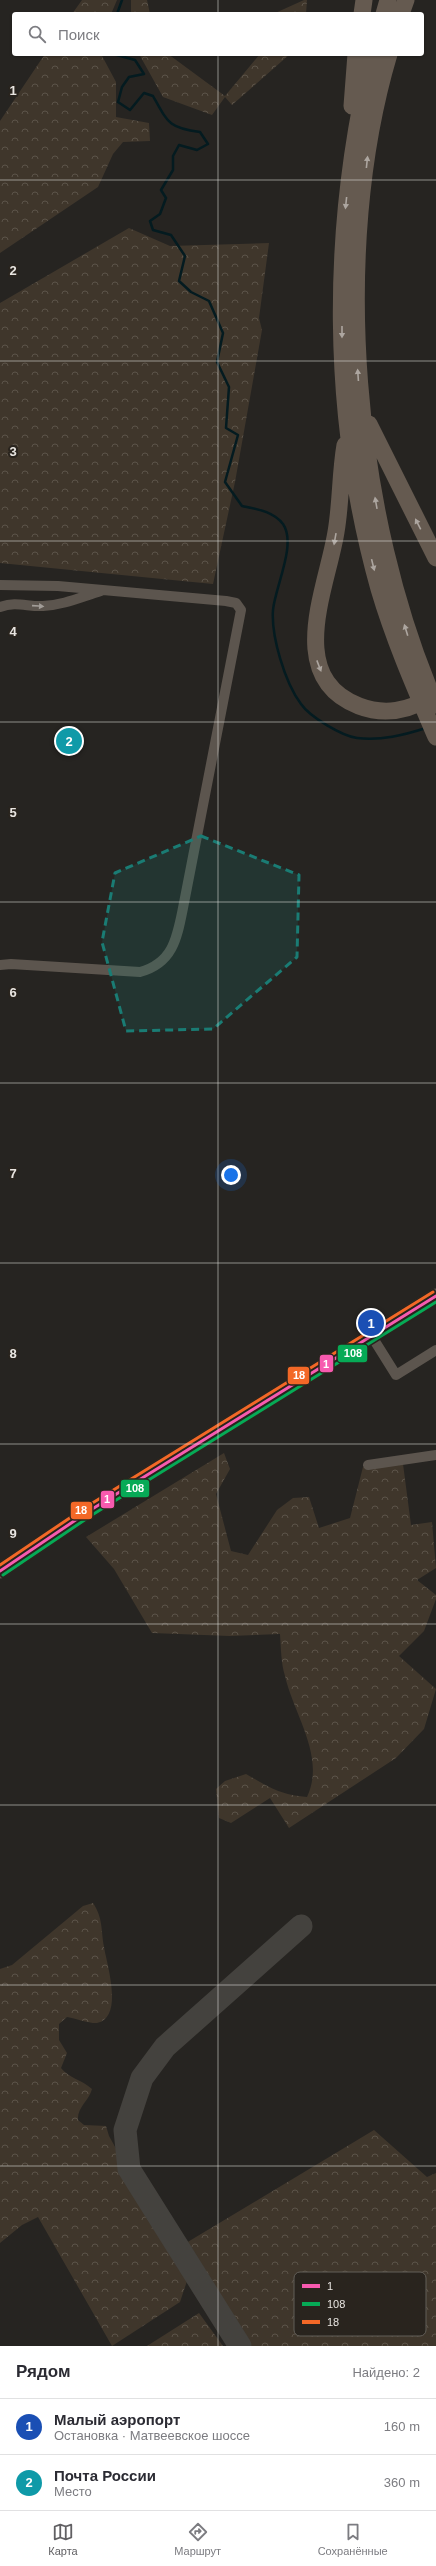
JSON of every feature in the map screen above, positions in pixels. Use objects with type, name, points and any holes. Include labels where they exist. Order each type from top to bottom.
[{"type":"highway","points":[[362,12],[364,0]]},
{"type":"highway","points":[[385,12],[388,0]]},
{"type":"highway","points":[[402,12],[406,0]]},
{"type":"highway","points":[[356,56],[349,177],[341,257],[342,358],[347,431],[362,519],[380,590],[413,668],[436,737]]},
{"type":"highway","points":[[349,177],[372,56]]},
{"type":"highway","points":[[389,56],[368,148],[360,229],[357,345],[361,409],[386,552],[406,631],[413,668],[436,705]]},
{"type":"highway","points":[[361,409],[436,558]]},
{"type":"highway","points":[[347,431],[341,468],[337,528],[316,624],[314,644],[317,659],[323,676],[336,692],[353,704],[371,710],[403,710],[431,697],[436,692]]},
{"type":"main road","points":[[0,1570],[89,1511],[436,1296]]},
{"type":"street","points":[[0,585],[107,590],[226,601],[236,603],[241,610],[177,937],[163,961],[154,969],[140,972],[11,964],[0,965]]},
{"type":"street","points":[[0,606],[11,603],[42,607],[71,603],[107,590]]},
{"type":"street","points":[[371,1335],[396,1375],[436,1350]]},
{"type":"street","points":[[368,1465],[436,1455]]},
{"type":"highlighted area","points":[[201,836],[299,875],[297,957],[213,1029],[126,1031],[102,942],[115,873]]},
{"type":"green space","points":[[82,0],[117,0],[112,12],[73,12]]},
{"type":"green space","points":[[131,0],[147,0],[150,12],[131,12]]},
{"type":"green space","points":[[304,0],[307,0],[306,12],[277,12]]},
{"type":"green space","points":[[44,56],[102,56],[116,82],[116,117],[149,123],[150,141],[123,142],[113,154],[98,187],[0,253],[0,121]]},
{"type":"green space","points":[[140,56],[171,56],[225,96],[258,56],[288,56],[232,105],[225,97],[212,115],[163,97]]},
{"type":"green space","points":[[129,228],[170,246],[269,243],[259,318],[262,330],[235,482],[213,584],[0,563],[0,303]]},
{"type":"green space","points":[[224,1453],[230,1469],[216,1494],[231,1551],[248,1555],[277,1510],[293,1498],[309,1497],[319,1528],[350,1518],[363,1467],[403,1464],[411,1525],[432,1522],[436,1568],[417,1580],[436,1595],[436,1599],[424,1631],[399,1656],[436,1689],[424,1729],[396,1758],[289,1828],[270,1798],[231,1823],[219,1818],[216,1789],[225,1781],[246,1774],[282,1792],[307,1797],[312,1782],[313,1767],[311,1751],[289,1691],[281,1655],[280,1634],[230,1636],[152,1633],[114,1569],[86,1537]]},
{"type":"green space","points":[[93,1903],[99,1914],[101,1924],[112,1990],[112,2001],[110,2011],[105,2019],[97,2023],[67,2017],[59,2024],[59,2040],[67,2053],[61,2068],[92,2089],[79,2111],[78,2120],[84,2125],[106,2126],[109,2136],[188,2278],[180,2302],[112,2346],[38,2217],[22,2225],[0,2243],[0,1969],[12,1965],[83,1906]]},
{"type":"green space","points":[[374,2130],[427,2177],[436,2173],[436,2346],[251,2346],[186,2243]]},
{"type":"green space","points":[[199,2313],[223,2346],[147,2346]]},
{"type":"waterway","points":[[118,12],[122,0]]},
{"type":"waterway","points":[[120,56],[135,60],[144,74],[129,77],[122,87],[118,102],[130,110],[144,93],[153,96],[170,123],[175,126],[200,132],[208,144],[197,150],[179,145],[173,156],[173,170],[161,190],[166,198],[160,214],[150,221],[153,230],[171,235],[185,256],[179,281],[191,292],[209,301],[223,333],[217,362],[229,387],[226,428],[238,435],[225,482],[242,506],[269,513],[283,524],[287,532],[287,554],[273,610],[273,621],[280,659],[295,695],[311,715],[335,730],[357,738],[384,738],[426,728]]},
{"type":"taxiway","points":[[240,2346],[129,2169],[125,2130],[142,2078],[165,2047],[301,1926]]},
{"type":"transit line","name":"18","points":[[0,1565],[86,1507],[433,1292]]},
{"type":"transit line","name":"1","points":[[0,1571],[89,1511],[436,1296]]},
{"type":"transit line","name":"108","points":[[3,1575],[92,1515],[436,1302]]},
{"type":"place","name":"Почта России","points":[[69,741]]},
{"type":"place","name":"Малый аэропорт","points":[[371,1323]]}]
